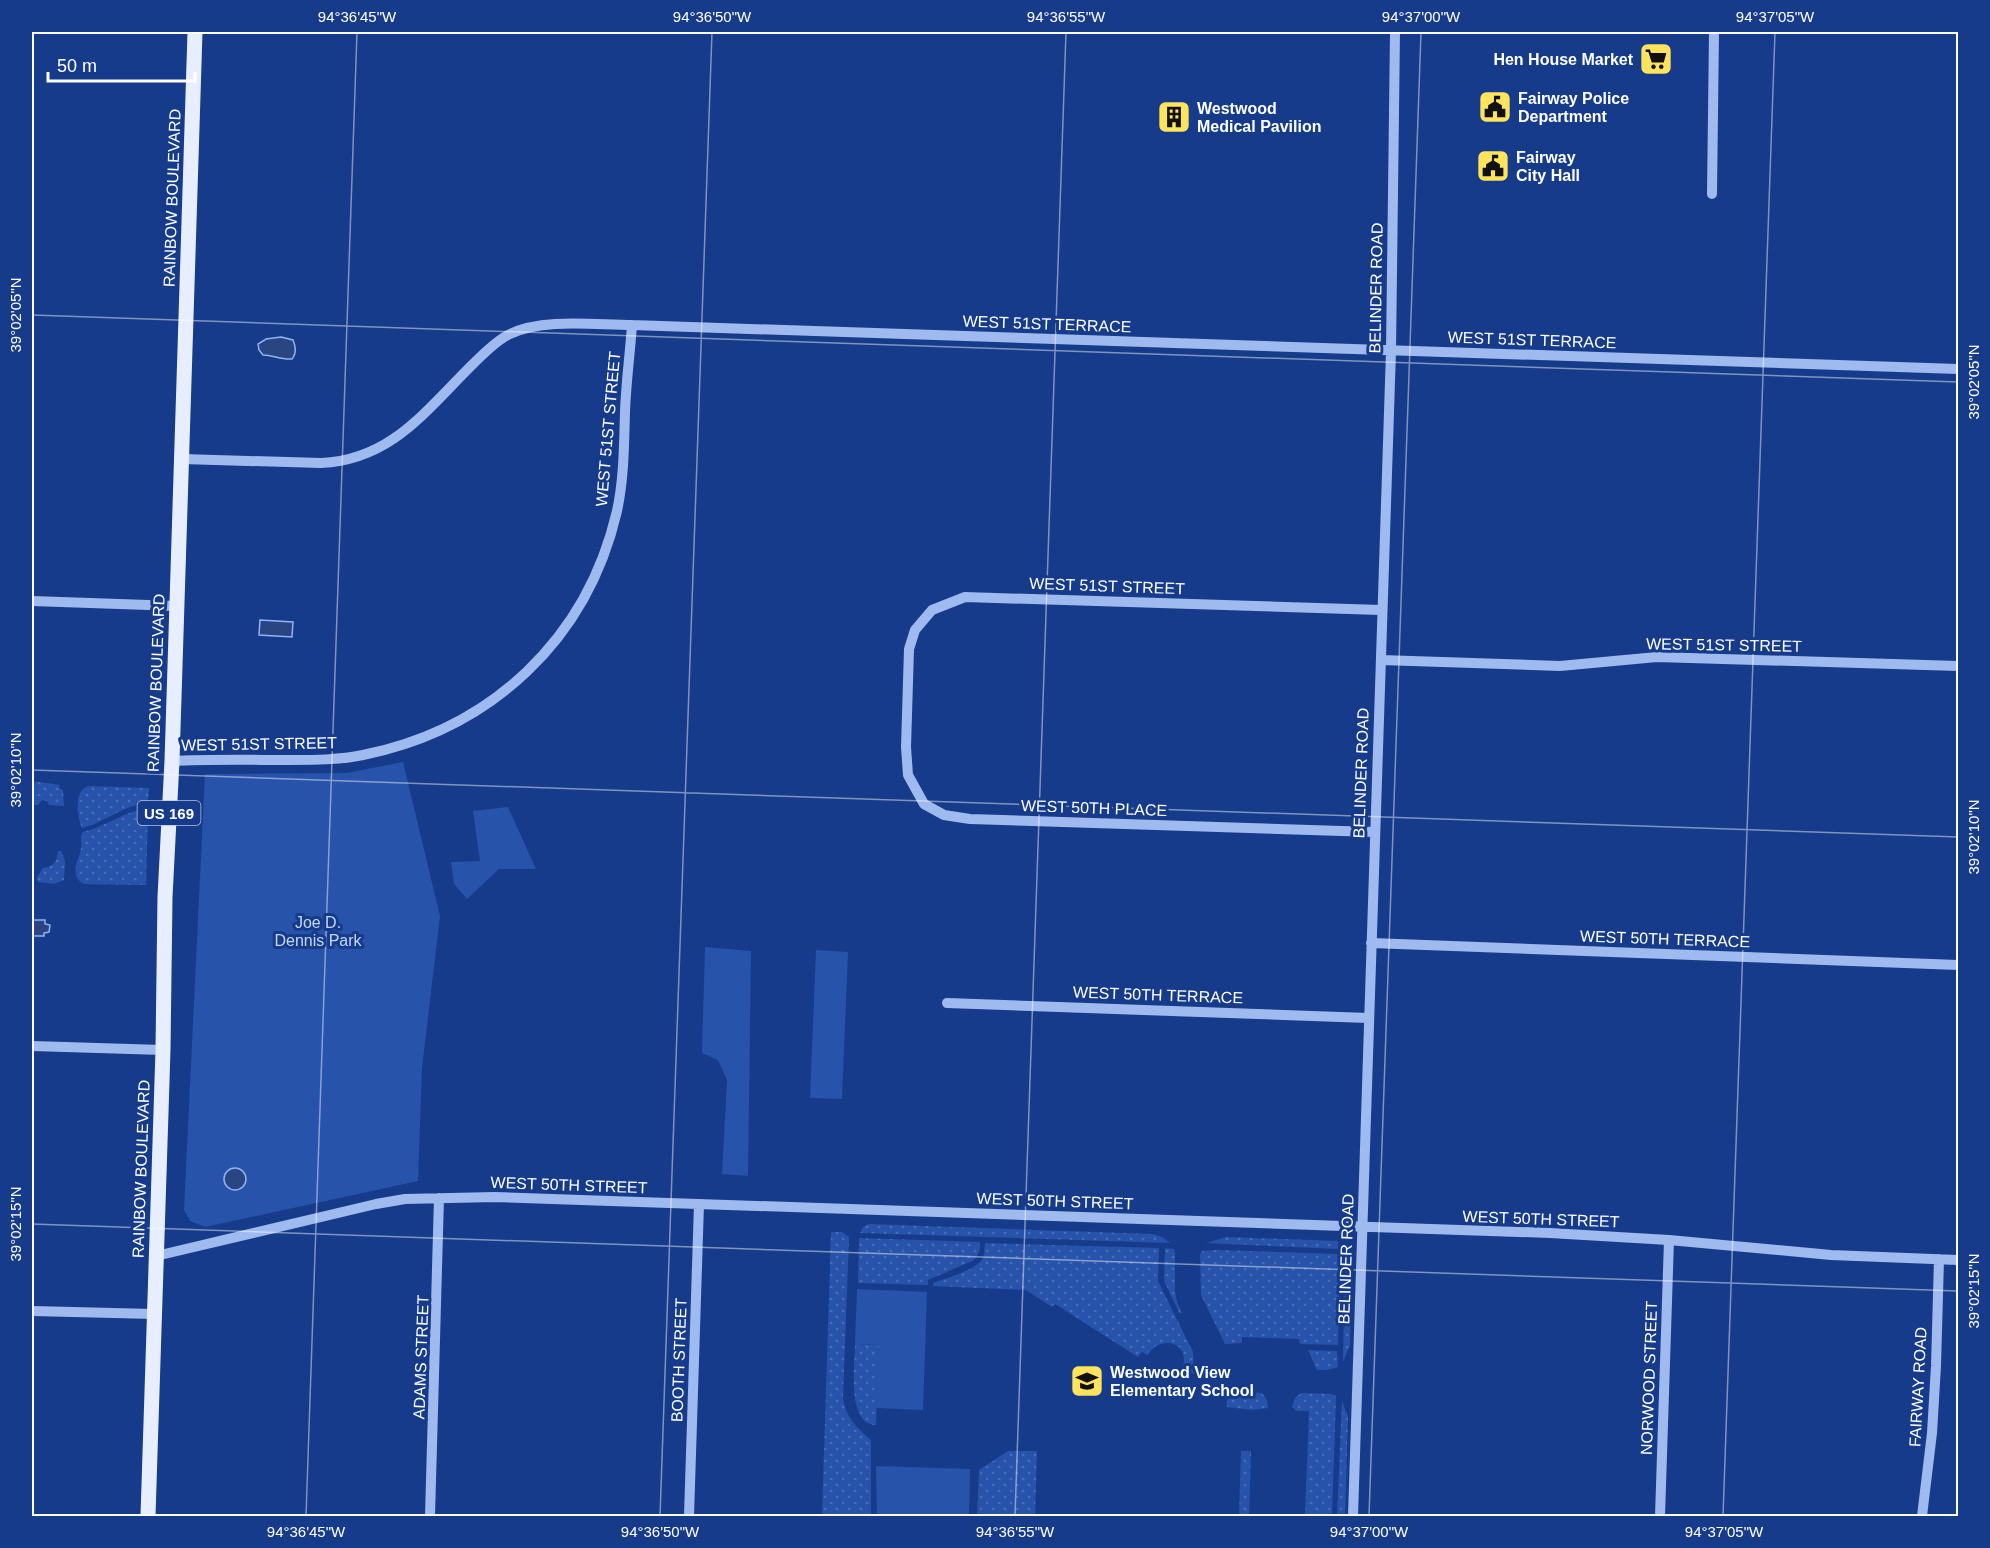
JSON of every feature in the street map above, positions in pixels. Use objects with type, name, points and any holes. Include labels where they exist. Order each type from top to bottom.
[{"type":"main road","name":"RAINBOW BOULEVARD","points":[[148,1516],[163,1050],[165,897],[172,761],[195,32]]},
{"type":"street","name":"BELINDER ROAD","points":[[1353,1516],[1391,351],[1395,32]]},
{"type":"street","points":[[1712,194],[1714,32]]},
{"type":"street","name":"WEST 51ST TERRACE","points":[[182,459],[321,463],[342,462],[362,457],[394,439],[415,423],[477,360],[508,334],[537,324],[1959,369]]},
{"type":"street","name":"WEST 51ST STREET","points":[[172,761],[323,760],[362,756],[411,743],[458,723],[508,690],[551,646],[585,595],[609,540],[622,485],[632,326]]},
{"type":"street","name":"WEST 51ST STREET","points":[[908,700],[909,649],[915,630],[932,609],[965,597],[1381,610]]},
{"type":"street","points":[[32,601],[177,606]]},
{"type":"street","name":"WEST 51ST STREET","points":[[1381,660],[1560,666],[1657,657],[1959,666]]},
{"type":"street","name":"WEST 50TH PLACE","points":[[908,700],[906,747],[908,775],[924,804],[944,815],[970,819],[1374,832]]},
{"type":"street","name":"WEST 50TH TERRACE","points":[[1371,943],[1959,965]]},
{"type":"street","name":"WEST 50TH TERRACE","points":[[947,1003],[1368,1018]]},
{"type":"street","points":[[32,1046],[163,1050]]},
{"type":"street","name":"WEST 50TH STREET","points":[[156,1256],[376,1204],[405,1199],[495,1197],[1551,1233],[1669,1240],[1831,1256],[1959,1260]]},
{"type":"street","name":"ADAMS STREET","points":[[430,1516],[439,1198]]},
{"type":"street","name":"BOOTH STREET","points":[[689,1516],[699,1203]]},
{"type":"street","name":"NORWOOD STREET","points":[[1660,1516],[1669,1240]]},
{"type":"street","name":"FAIRWAY ROAD","points":[[1922,1516],[1934,1400],[1939,1259]]},
{"type":"street","points":[[32,1311],[154,1314]]},
{"type":"green space","name":"Joe D. Dennis Park","points":[[403,762],[440,916],[422,1068],[418,1181],[205,1227],[190,1221],[184,1210],[205,774],[347,773]]},
{"type":"green space","points":[[32,781],[60,785],[59,788],[63,790],[64,806],[49,805],[47,801],[42,800],[38,805],[32,805]]},
{"type":"green space","points":[[89,786],[149,788],[148,803],[122,810],[82,828],[78,798],[84,788]]},
{"type":"green space","points":[[508,807],[536,869],[499,869],[467,899],[454,884],[451,862],[480,861],[473,811]]},
{"type":"green space","points":[[148,808],[146,885],[84,884],[80,881],[76,874],[76,865],[81,851],[82,832],[131,812]]},
{"type":"green space","points":[[58,851],[61,851],[65,861],[64,880],[54,884],[38,882],[37,877],[43,868],[54,863]]},
{"type":"green space","points":[[705,947],[751,951],[748,1176],[722,1174],[727,1080],[718,1060],[702,1053]]},
{"type":"green space","points":[[816,950],[848,952],[842,1099],[810,1098]]},
{"type":"green space","points":[[869,1224],[1152,1234],[1170,1243],[860,1233],[863,1227]]},
{"type":"green space","points":[[831,1232],[842,1232],[849,1237],[843,1397],[849,1416],[871,1440],[871,1516],[822,1516]]},
{"type":"green space","points":[[1226,1237],[1338,1241],[1338,1249],[1206,1243]]},
{"type":"green space","points":[[859,1238],[980,1242],[980,1245],[978,1255],[972,1261],[928,1280],[928,1285],[858,1283]]},
{"type":"green space","points":[[985,1243],[1159,1248],[1158,1281],[1193,1352],[1194,1374],[1182,1370],[1183,1353],[1174,1344],[1160,1344],[1147,1355],[1142,1352],[1138,1357],[1055,1304],[1052,1307],[1026,1290],[933,1286],[933,1283],[961,1273],[980,1262],[984,1256]]},
{"type":"green space","points":[[1165,1248],[1174,1249],[1175,1253],[1175,1292],[1182,1313],[1180,1314],[1164,1281]]},
{"type":"green space","points":[[1352,1249],[1350,1345],[1343,1362],[1345,1250]]},
{"type":"green space","points":[[1202,1251],[1340,1254],[1338,1345],[1300,1344],[1299,1339],[1242,1337],[1242,1343],[1225,1344],[1201,1295],[1200,1254]]},
{"type":"green space","points":[[857,1289],[927,1292],[923,1410],[876,1408],[879,1345],[855,1344]]},
{"type":"green space","points":[[855,1344],[879,1345],[876,1425],[866,1422],[860,1415],[856,1404]]},
{"type":"green space","points":[[1308,1350],[1337,1351],[1338,1367],[1317,1370]]},
{"type":"green space","points":[[1240,1391],[1262,1393],[1267,1400],[1268,1408],[1252,1410],[1227,1407],[1229,1396]]},
{"type":"green space","points":[[1301,1393],[1336,1396],[1332,1516],[1305,1516],[1309,1411],[1297,1411],[1292,1407],[1295,1398]]},
{"type":"green space","points":[[1342,1401],[1348,1417],[1345,1516],[1337,1516]]},
{"type":"green space","points":[[1008,1451],[1037,1451],[1035,1516],[977,1516],[979,1470]]},
{"type":"green space","points":[[1241,1451],[1251,1451],[1249,1516],[1239,1516]]},
{"type":"green space","points":[[876,1466],[970,1469],[969,1516],[877,1516]]},
{"type":"shaded area","points":[[281,337],[293,340],[296,350],[292,359],[263,355],[259,350],[258,344],[266,339]]},
{"type":"shaded area","points":[[260,620],[293,622],[292,637],[259,635]]},
{"type":"shaded area","points":[[32,920],[45,920],[45,924],[50,925],[49,932],[44,933],[44,936],[32,936]]},
{"type":"shaded area","points":[[235,1168],[243,1171],[246,1179],[243,1187],[235,1190],[227,1187],[224,1179],[227,1171]]},
{"type":"place","name":"Hen House Market","points":[[1656,59]]},
{"type":"place","name":"Fairway Police Department","points":[[1495,107]]},
{"type":"place","name":"Westwood Medical Pavilion","points":[[1174,117]]},
{"type":"place","name":"Fairway City Hall","points":[[1493,166]]},
{"type":"place","name":"Westwood View Elementary School","points":[[1087,1381]]}]
